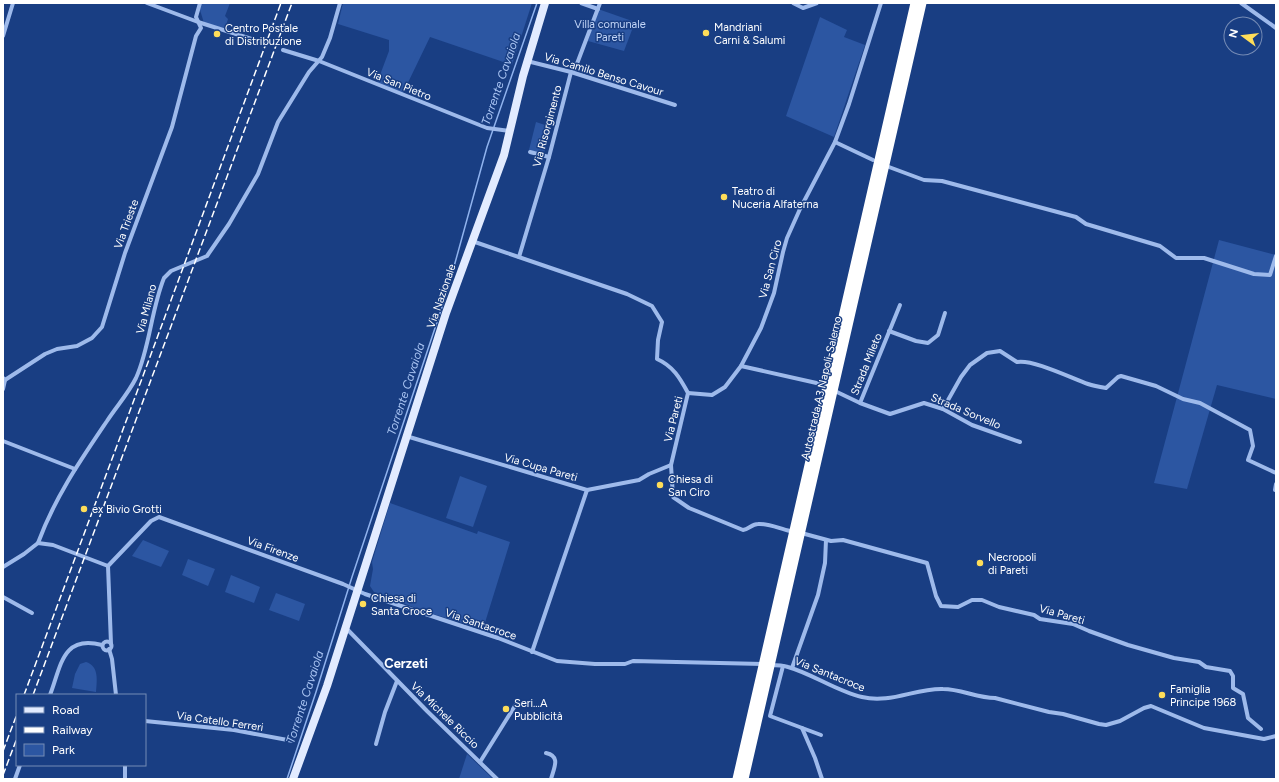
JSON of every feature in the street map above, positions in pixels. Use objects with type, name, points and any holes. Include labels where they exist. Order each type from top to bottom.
[{"type":"highway","name":"Autostrada A3 Napoli-Salerno","points":[[737,779],[915,3]]},
{"type":"highway","name":"Autostrada A3 Napoli-Salerno","points":[[744,779],[922,3]]},
{"type":"main road","name":"Via Nazionale","points":[[293,779],[327,686],[346,627],[355,592],[446,313],[502,160],[506,130],[545,3]]},
{"type":"street","points":[[3,36],[13,3]]},
{"type":"street","points":[[147,3],[198,22],[261,42]]},
{"type":"street","name":"Via Trieste","points":[[4,379],[45,354],[57,349],[77,346],[92,338],[102,327],[125,253],[172,127],[196,36],[201,28],[196,17],[200,3]]},
{"type":"street","name":"Via Milano","points":[[38,543],[44,526],[61,491],[74,469],[129,391],[136,378],[164,278],[171,271],[207,256],[229,224],[258,174],[271,138],[282,115],[309,72],[319,61],[330,38],[340,3]]},
{"type":"street","points":[[581,3],[598,9]]},
{"type":"street","name":"Via Risorgimento","points":[[519,256],[549,157],[571,72],[575,69],[600,3]]},
{"type":"street","points":[[793,3],[803,8],[817,3]]},
{"type":"street","name":"Via San Ciro","points":[[688,393],[712,395],[725,387],[741,366],[760,328],[774,293],[787,238],[834,142],[849,104],[881,3]]},
{"type":"street","points":[[1241,3],[1276,28]]},
{"type":"street","name":"Via San Pietro","points":[[283,50],[319,61],[487,128],[506,130]]},
{"type":"street","name":"Via Camilo Benso Cavour","points":[[527,61],[571,72],[676,105]]},
{"type":"street","points":[[834,142],[873,160]]},
{"type":"street","points":[[530,152],[549,157]]},
{"type":"street","points":[[889,167],[924,180],[942,181],[1076,217],[1088,224],[1160,246],[1176,258],[1204,258],[1254,274],[1270,275],[1276,256]]},
{"type":"street","name":"Via Pareti","points":[[472,241],[627,294],[652,306],[662,322],[658,340],[657,359],[666,363],[679,376],[688,393],[671,465],[673,497],[689,508],[743,530],[759,524],[790,531]]},
{"type":"street","name":"Strada Mileto","points":[[860,403],[900,305]]},
{"type":"street","name":"Strada Mileto","points":[[890,331],[916,341],[928,343],[938,335],[945,313]]},
{"type":"street","points":[[943,409],[961,377],[970,365],[987,353],[1000,351],[1017,362],[1023,361],[1090,385],[1106,388],[1118,376],[1121,376],[1156,386],[1183,399],[1200,403],[1250,430],[1253,446],[1248,460],[1276,473]]},
{"type":"street","points":[[741,366],[821,384]]},
{"type":"street","points":[[3,389],[4,379]]},
{"type":"street","name":"Strada Sorvello","points":[[838,392],[860,403],[890,414],[924,402],[943,409],[972,425],[1020,442]]},
{"type":"street","name":"Via Cupa Pareti","points":[[406,436],[587,490],[639,480],[648,474],[671,465]]},
{"type":"street","points":[[3,441],[74,469]]},
{"type":"street","points":[[1275,490],[1276,484]]},
{"type":"street","points":[[532,652],[587,490]]},
{"type":"street","name":"Via Firenze","points":[[108,566],[151,521],[159,517],[343,584],[355,592]]},
{"type":"street","name":"Via Pareti","points":[[806,534],[831,541],[843,540],[927,563],[936,596],[941,606],[958,607],[972,600],[982,600],[999,607],[1034,615],[1040,619],[1073,624],[1128,645],[1174,658],[1199,662],[1206,667],[1230,671],[1233,676],[1233,688],[1243,694],[1248,718],[1261,729]]},
{"type":"street","points":[[792,668],[818,595],[825,563],[826,540]]},
{"type":"street","points":[[3,567],[38,543],[53,545],[108,566],[111,633],[111,644],[109,649],[112,660],[116,694]]},
{"type":"street","name":"Via Santacroce","points":[[355,592],[498,638],[558,662],[595,664],[625,664],[633,661],[752,663],[783,666],[792,668],[862,698],[877,700],[890,699],[935,689],[956,690],[1106,725],[1120,721],[1144,708],[1151,706],[1204,728],[1264,739],[1276,736]]},
{"type":"street","points":[[3,597],[32,613]]},
{"type":"street","points":[[102,645],[106,641],[110,627]]},
{"type":"street","name":"Via Michele Riccio","points":[[346,627],[497,779]]},
{"type":"street","points":[[106,641],[111,644]]},
{"type":"street","points":[[50,694],[62,659],[66,653],[78,644],[92,643],[102,645],[106,650],[109,649]]},
{"type":"street","points":[[783,666],[770,716],[821,735]]},
{"type":"street","name":"Via Michele Riccio","points":[[376,744],[385,712],[397,680]]},
{"type":"street","name":"Via Michele Riccio","points":[[480,762],[518,701]]},
{"type":"street","name":"Via Catello Ferreri","points":[[146,721],[234,730],[293,741]]},
{"type":"street","points":[[802,728],[822,779]]},
{"type":"street","points":[[546,753],[552,754],[555,758],[551,779]]},
{"type":"street","points":[[15,779],[20,766]]},
{"type":"street","points":[[125,766],[125,779]]},
{"type":"green space","points":[[201,3],[230,3],[225,16],[228,19],[225,28],[204,23],[200,10]]},
{"type":"green space","points":[[343,3],[532,3],[512,65],[430,37],[402,95],[377,83],[389,51],[389,40],[338,24]]},
{"type":"green space","name":"Villa comunale Pareti","points":[[598,9],[635,22],[624,51],[588,41]]},
{"type":"green space","points":[[820,17],[847,30],[844,37],[865,45],[834,137],[786,116]]},
{"type":"green space","points":[[536,122],[551,127],[544,154],[529,150]]},
{"type":"green space","points":[[1219,240],[1276,255],[1276,399],[1217,385],[1187,489],[1154,483]]},
{"type":"green space","points":[[460,476],[487,486],[473,527],[446,518]]},
{"type":"green space","points":[[390,503],[477,534],[478,531],[510,542],[483,629],[426,612],[374,592],[370,586],[373,569],[372,562]]},
{"type":"green space","points":[[143,540],[169,551],[161,567],[132,556]]},
{"type":"green space","points":[[188,559],[215,569],[208,586],[182,575]]},
{"type":"green space","points":[[231,575],[260,587],[254,603],[225,592]]},
{"type":"green space","points":[[276,593],[305,604],[299,621],[269,610]]},
{"type":"green space","points":[[86,662],[95,670],[97,678],[96,692],[72,688],[75,674],[80,664]]},
{"type":"green space","points":[[467,754],[493,779],[459,779]]},
{"type":"waterway","name":"Torrente Cavaiola","points":[[287,779],[352,577],[447,292],[487,147],[537,3]]},
{"type":"railway","points":[[24,694],[281,3]]},
{"type":"railway","points":[[33,694],[292,3]]},
{"type":"railway","points":[[3,751],[16,717]]},
{"type":"railway","points":[[3,775],[16,741]]},
{"type":"place","name":"Mandriani Carni & Salumi","points":[[706,33]]},
{"type":"place","name":"Centro Postale di Distribuzione","points":[[217,34]]},
{"type":"place","name":"Teatro di Nuceria Alfaterna","points":[[724,197]]},
{"type":"place","name":"Chiesa di San Ciro","points":[[660,485]]},
{"type":"place","name":"ex Bivio Grotti","points":[[84,509]]},
{"type":"place","name":"Necropoli di Pareti","points":[[980,563]]},
{"type":"place","name":"Chiesa di Santa Croce","points":[[363,604]]},
{"type":"place","name":"Famiglia Principe 1968","points":[[1162,695]]},
{"type":"place","name":"Seri...A Pubblicità","points":[[506,709]]},
{"type":"district","name":"Cerzeti","points":[[406,663]]}]
